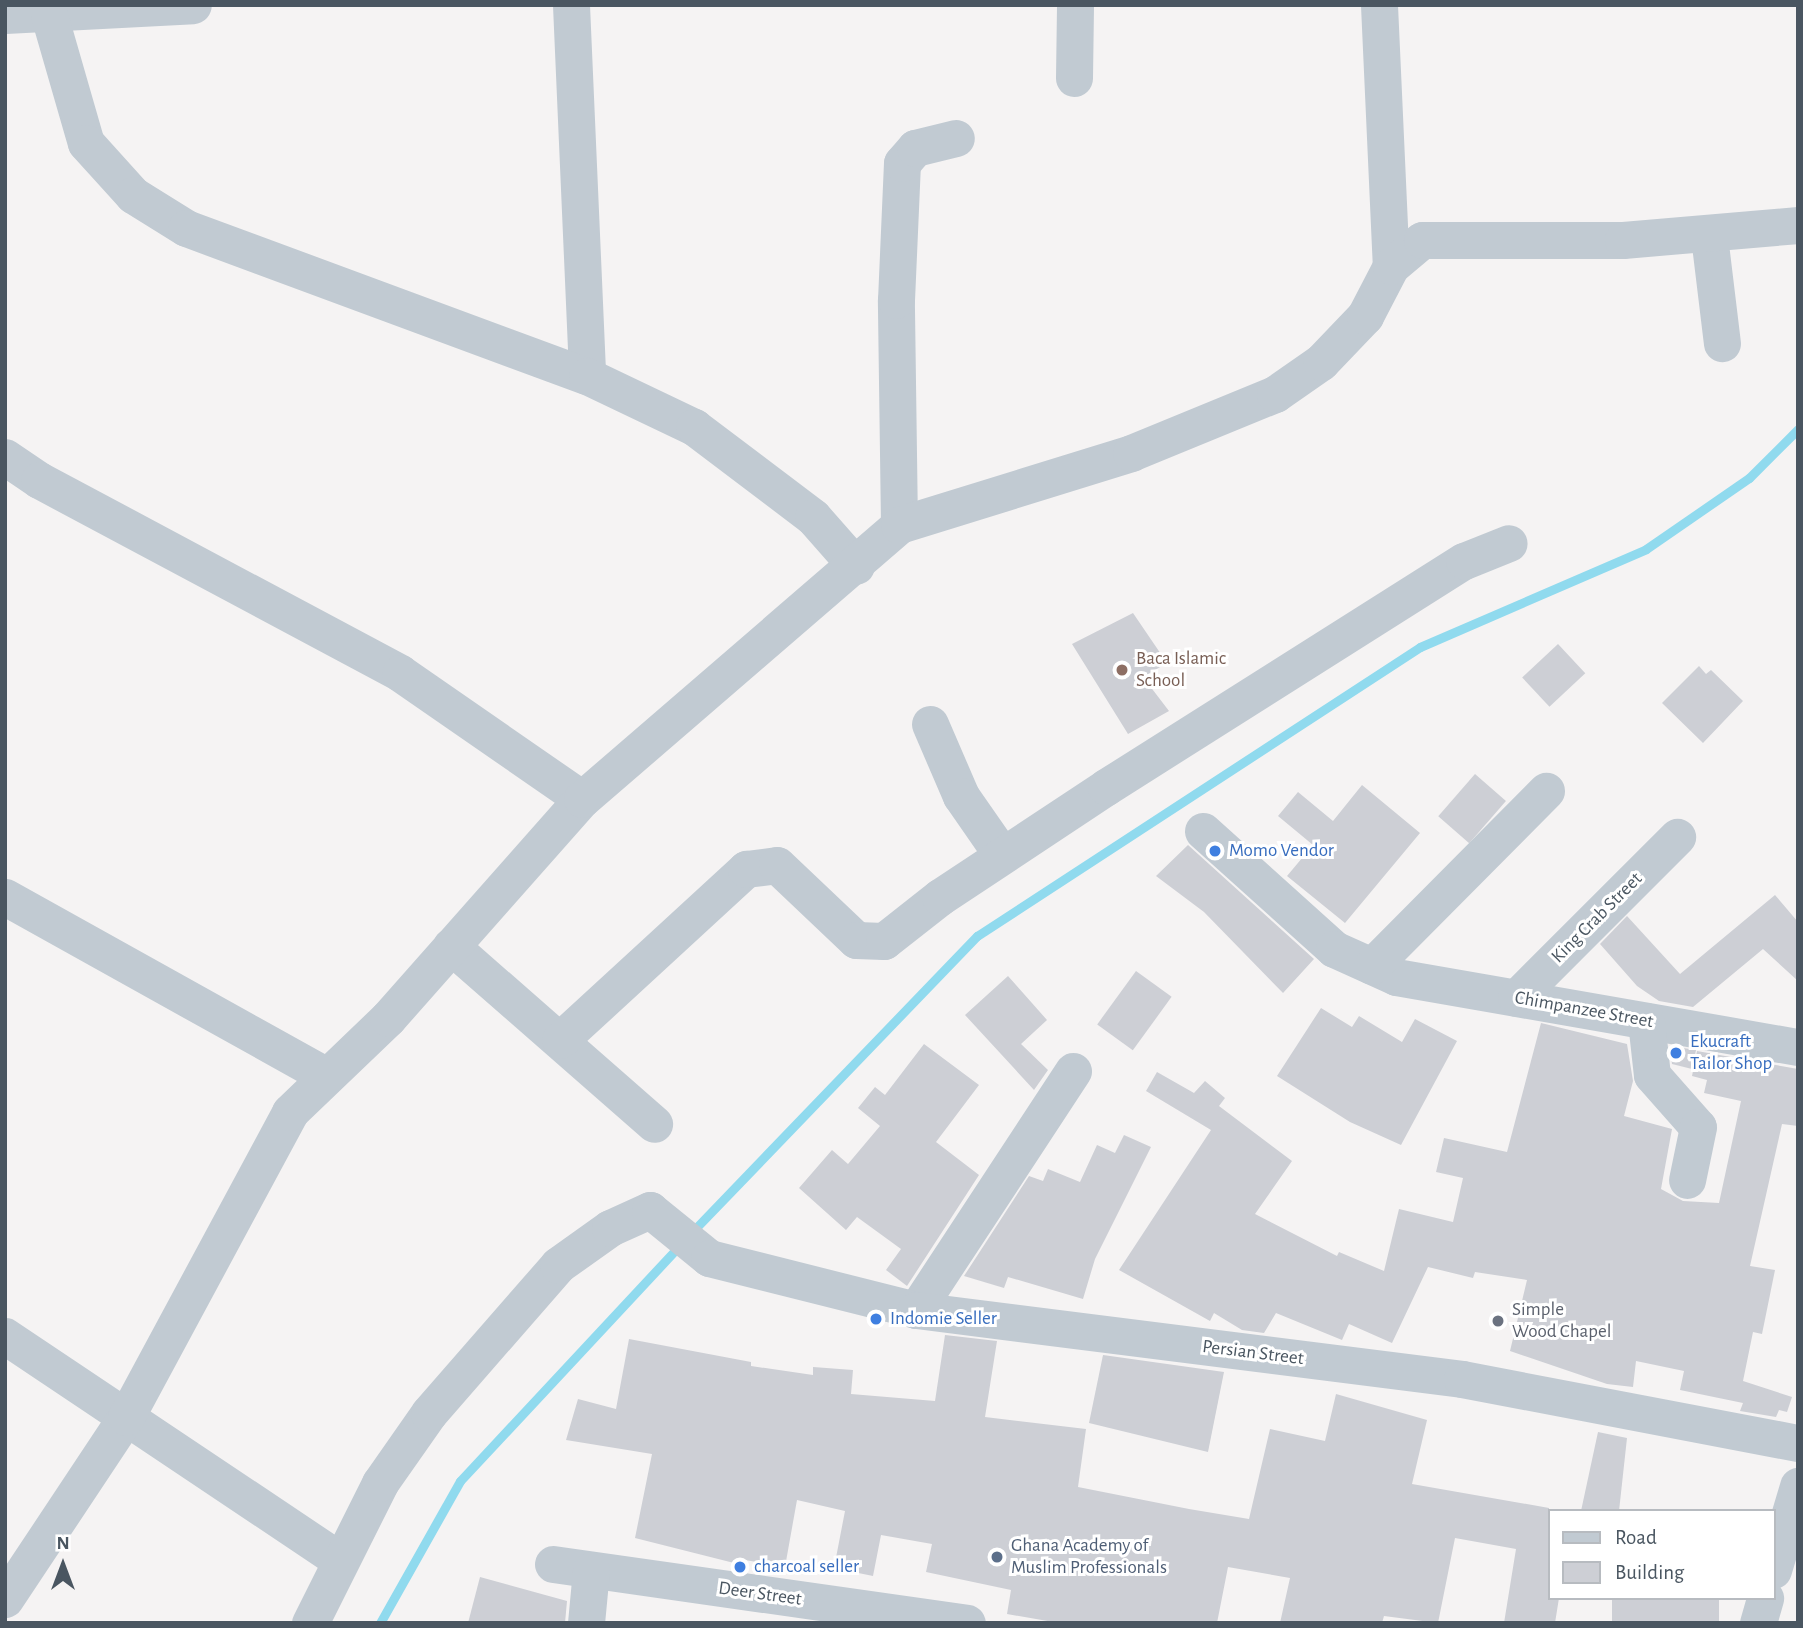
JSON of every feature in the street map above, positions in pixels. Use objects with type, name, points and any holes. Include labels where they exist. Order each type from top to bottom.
[{"type":"street","points":[[571,5],[587,376]]},
{"type":"street","points":[[1074,78],[1075,5]]},
{"type":"street","points":[[1379,5],[1391,266]]},
{"type":"street","points":[[5,15],[49,15],[183,6]]},
{"type":"street","points":[[49,15],[86,143],[133,195],[186,228],[587,376],[694,427],[765,476],[813,517],[856,566]]},
{"type":"street","points":[[899,525],[896,300],[902,163],[915,148],[956,138]]},
{"type":"street","points":[[5,1599],[126,1417],[290,1112],[325,1075],[388,1018],[582,799],[856,566],[899,525],[1130,453],[1275,394],[1321,362],[1365,316],[1391,266],[1422,240],[1709,236],[1798,225]]},
{"type":"street","points":[[1709,236],[1721,343]]},
{"type":"street","points":[[5,457],[63,493],[400,673],[582,799]]},
{"type":"street","points":[[559,1040],[746,869],[777,864],[856,940],[875,943],[1002,855],[1464,561],[1509,543]]},
{"type":"street","points":[[930,724],[961,796],[1002,855]]},
{"type":"street","points":[[1371,966],[1546,791]]},
{"type":"street","name":"Chimpanzee Street","points":[[1203,831],[1334,949],[1396,977],[1798,1047]]},
{"type":"street","name":"King Crab Street","points":[[1516,998],[1677,837]]},
{"type":"street","points":[[5,897],[325,1075]]},
{"type":"street","points":[[451,946],[654,1124]]},
{"type":"street","points":[[1646,1021],[1652,1076],[1698,1128],[1687,1181]]},
{"type":"street","points":[[916,1310],[1073,1071]]},
{"type":"street","name":"Persian Street","points":[[339,1560],[380,1483],[429,1413],[558,1265],[630,1215],[650,1210],[663,1217],[706,1255],[916,1310],[1462,1379],[1798,1443]]},
{"type":"street","points":[[5,1336],[339,1560],[310,1623]]},
{"type":"street","points":[[1775,1563],[1798,1486]]},
{"type":"street","name":"Deer Street","points":[[553,1564],[967,1623]]},
{"type":"street","points":[[586,1623],[591,1570]]},
{"type":"street","points":[[1758,1623],[1764,1600]]},
{"type":"building","name":"Baca Islamic School","points":[[1133,613],[1167,663],[1143,677],[1169,711],[1128,734],[1072,644]]},
{"type":"building","points":[[1558,644],[1585,673],[1549,707],[1522,677]]},
{"type":"building","points":[[1699,666],[1706,674],[1711,670],[1743,701],[1703,743],[1662,703]]},
{"type":"building","points":[[1475,774],[1506,801],[1469,843],[1438,816]]},
{"type":"building","points":[[1362,785],[1420,833],[1345,923],[1287,876],[1313,845],[1278,816],[1298,792],[1333,821]]},
{"type":"building","points":[[1188,845],[1314,959],[1283,993],[1204,912],[1156,876]]},
{"type":"building","points":[[1775,895],[1798,922],[1798,981],[1763,949],[1693,1007],[1659,1001],[1637,986],[1600,944],[1627,916],[1680,974]]},
{"type":"building","points":[[1136,971],[1172,997],[1133,1050],[1097,1024]]},
{"type":"building","points":[[1008,976],[1047,1020],[1021,1044],[1048,1070],[1034,1090],[965,1015]]},
{"type":"building","points":[[1321,1008],[1352,1027],[1359,1016],[1402,1042],[1415,1019],[1457,1041],[1401,1145],[1350,1122],[1277,1076]]},
{"type":"building","points":[[1541,1023],[1627,1044],[1633,1081],[1624,1116],[1672,1129],[1661,1189],[1683,1201],[1719,1203],[1741,1101],[1704,1093],[1707,1080],[1692,1076],[1697,1051],[1798,1069],[1798,1126],[1782,1124],[1750,1266],[1775,1270],[1762,1334],[1753,1332],[1743,1381],[1792,1397],[1787,1412],[1779,1410],[1776,1417],[1740,1411],[1743,1403],[1680,1390],[1684,1371],[1636,1361],[1633,1387],[1607,1384],[1510,1351],[1527,1280],[1475,1272],[1473,1278],[1428,1267],[1392,1343],[1349,1324],[1342,1340],[1276,1313],[1264,1333],[1242,1330],[1214,1313],[1210,1321],[1119,1270],[1211,1130],[1146,1091],[1157,1072],[1194,1093],[1205,1081],[1225,1098],[1219,1106],[1292,1161],[1255,1214],[1337,1256],[1339,1252],[1384,1271],[1399,1209],[1453,1222],[1463,1178],[1436,1172],[1444,1138],[1507,1152]]},
{"type":"building","points":[[924,1044],[979,1085],[936,1142],[979,1175],[907,1286],[886,1270],[901,1249],[857,1217],[846,1230],[799,1188],[832,1150],[848,1164],[880,1126],[858,1108],[875,1087],[885,1095]]},
{"type":"building","points":[[1670,1046],[1696,1050],[1692,1069],[1672,1064]]},
{"type":"building","points":[[1124,1135],[1151,1147],[1095,1259],[1083,1299],[1008,1277],[1004,1288],[964,1276],[1029,1176],[1043,1181],[1048,1169],[1080,1182],[1097,1145],[1115,1153]]},
{"type":"building","points":[[945,1335],[997,1341],[985,1417],[1086,1429],[1078,1487],[1249,1519],[1270,1429],[1325,1441],[1336,1394],[1427,1420],[1412,1484],[1549,1508],[1548,1600],[1559,1600],[1555,1623],[1504,1623],[1516,1549],[1455,1538],[1438,1623],[1384,1616],[1382,1623],[1280,1623],[1290,1578],[1228,1567],[1217,1623],[1059,1623],[1007,1614],[1011,1590],[926,1572],[932,1544],[881,1535],[873,1576],[834,1568],[845,1511],[797,1500],[785,1567],[739,1559],[738,1564],[635,1538],[652,1454],[566,1440],[578,1399],[616,1409],[629,1339],[751,1362],[751,1366],[813,1375],[813,1367],[853,1370],[851,1394],[935,1401]]},
{"type":"building","points":[[1103,1355],[1224,1372],[1208,1452],[1089,1423]]},
{"type":"building","points":[[1598,1432],[1627,1438],[1619,1509],[1581,1509]]},
{"type":"building","points":[[480,1577],[567,1601],[565,1623],[468,1623]]},
{"type":"building","points":[[1612,1600],[1719,1600],[1719,1623],[1612,1623]]},
{"type":"waterway","points":[[692,1232],[977,936],[1420,647],[1646,549],[1749,478],[1798,429]]},
{"type":"waterway","points":[[380,1623],[460,1481],[680,1245]]},
{"type":"place","name":"Baca Islamic School","points":[[1122,670]]},
{"type":"place","name":"Momo Vendor","points":[[1215,851]]},
{"type":"place","name":"Ekucraft Tailor Shop","points":[[1676,1053]]},
{"type":"place","name":"Indomie Seller","points":[[876,1319]]},
{"type":"place","name":"Simple Wood Chapel","points":[[1498,1321]]},
{"type":"place","name":"Ghana Academy of Muslim Professionals","points":[[997,1557]]},
{"type":"place","name":"charcoal seller","points":[[740,1567]]}]
